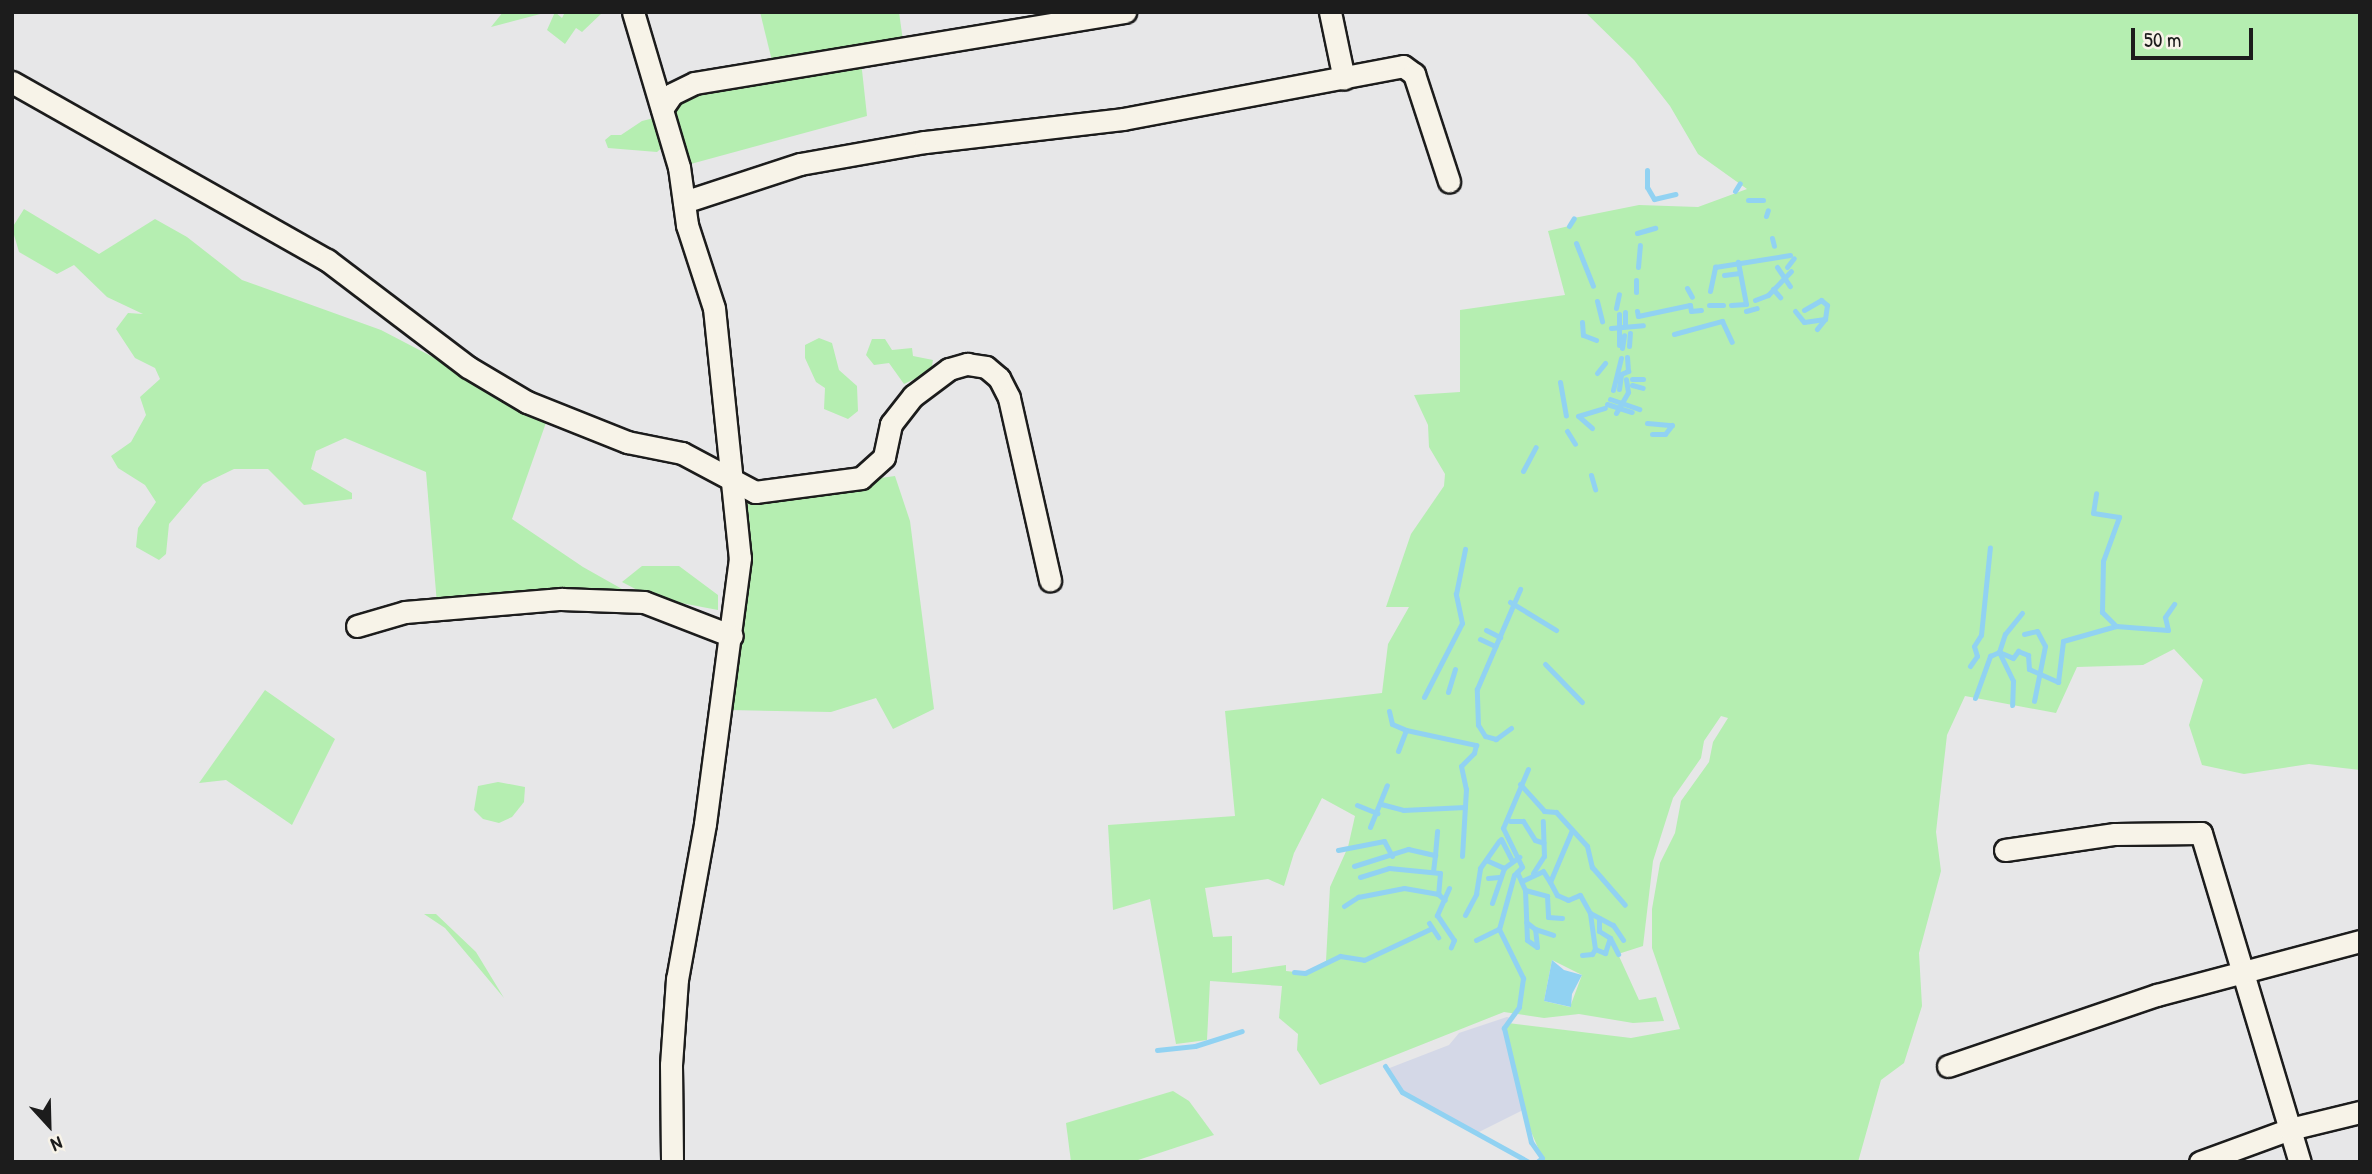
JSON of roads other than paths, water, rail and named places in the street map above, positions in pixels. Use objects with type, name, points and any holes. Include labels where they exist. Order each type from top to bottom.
[{"type":"street","points":[[633,12],[679,167],[684,202],[714,308],[740,558],[732,636],[677,979],[671,1065],[672,1162]]},
{"type":"street","points":[[662,109],[673,94],[695,83],[1125,12]]},
{"type":"street","points":[[1330,12],[1344,79]]},
{"type":"street","points":[[684,202],[800,164],[926,142],[1123,119],[1403,66],[1414,74],[1449,181]]},
{"type":"street","points":[[12,82],[327,260],[468,367],[527,402],[627,442],[682,453],[734,485],[755,492],[861,478],[884,457],[891,424],[913,396],[949,369],[967,364],[986,367],[999,378],[1009,398],[1050,580]]},
{"type":"street","points":[[357,626],[405,612],[571,599],[644,602],[732,636]]},
{"type":"street","points":[[2005,850],[2115,834],[2201,833],[2300,1162]]},
{"type":"street","points":[[1948,1066],[2241,971],[2360,941]]},
{"type":"street","points":[[2200,1162],[2290,1129],[2360,1111]]},
{"type":"water","points":[[1552,960],[1564,970],[1582,975],[1572,994],[1571,1007],[1544,1001]]},
{"type":"waterway","points":[[1647,170],[1647,187],[1654,199],[1675,194]]},
{"type":"waterway","points":[[1735,191],[1740,183]]},
{"type":"waterway","points":[[1748,200],[1763,200]]},
{"type":"waterway","points":[[1766,216],[1768,210]]},
{"type":"waterway","points":[[1569,226],[1574,218]]},
{"type":"waterway","points":[[1637,233],[1655,228]]},
{"type":"waterway","points":[[1772,238],[1774,246]]},
{"type":"waterway","points":[[1576,243],[1593,286]]},
{"type":"waterway","points":[[1638,267],[1640,245]]},
{"type":"waterway","points":[[1710,291],[1715,267],[1790,255]]},
{"type":"waterway","points":[[1787,267],[1794,258]]},
{"type":"waterway","points":[[1731,305],[1746,304],[1738,262]]},
{"type":"waterway","points":[[1777,267],[1790,286]]},
{"type":"waterway","points":[[1755,300],[1768,295],[1791,271]]},
{"type":"waterway","points":[[1724,275],[1740,273]]},
{"type":"waterway","points":[[1636,280],[1636,292]]},
{"type":"waterway","points":[[1687,288],[1692,297]]},
{"type":"waterway","points":[[1773,289],[1780,297]]},
{"type":"waterway","points":[[1616,308],[1619,294]]},
{"type":"waterway","points":[[1804,310],[1821,300],[1827,305],[1825,319],[1817,329]]},
{"type":"waterway","points":[[1597,301],[1602,321]]},
{"type":"waterway","points":[[1637,311],[1638,316],[1690,305],[1691,311],[1701,310]]},
{"type":"waterway","points":[[1709,305],[1723,305]]},
{"type":"waterway","points":[[1746,311],[1757,308]]},
{"type":"waterway","points":[[1795,311],[1804,322],[1825,319]]},
{"type":"waterway","points":[[1625,312],[1625,326]]},
{"type":"waterway","points":[[1619,314],[1619,345]]},
{"type":"waterway","points":[[1674,334],[1722,321],[1732,342]]},
{"type":"waterway","points":[[1582,322],[1583,335],[1596,340]]},
{"type":"waterway","points":[[1611,328],[1643,325]]},
{"type":"waterway","points":[[1629,346],[1630,333]]},
{"type":"waterway","points":[[1622,348],[1624,335]]},
{"type":"waterway","points":[[1619,389],[1621,374],[1628,371],[1627,357]]},
{"type":"waterway","points":[[1613,390],[1621,358]]},
{"type":"waterway","points":[[1597,373],[1605,363]]},
{"type":"waterway","points":[[1616,413],[1628,392],[1626,379]]},
{"type":"waterway","points":[[1632,379],[1643,379]]},
{"type":"waterway","points":[[1560,382],[1566,415]]},
{"type":"waterway","points":[[1632,385],[1643,388]]},
{"type":"waterway","points":[[1610,399],[1639,409]]},
{"type":"waterway","points":[[1607,404],[1632,412]]},
{"type":"waterway","points":[[1592,428],[1578,416],[1605,408]]},
{"type":"waterway","points":[[1647,423],[1672,425],[1665,434],[1652,434]]},
{"type":"waterway","points":[[1567,431],[1575,444]]},
{"type":"waterway","points":[[1523,471],[1536,447]]},
{"type":"waterway","points":[[1591,475],[1595,489]]},
{"type":"waterway","points":[[1999,652],[2013,658],[2018,651],[2028,655],[2029,669],[2058,682],[2063,641],[2116,626],[2102,612],[2103,561],[2119,517],[2093,513],[2096,493]]},
{"type":"waterway","points":[[1970,666],[1977,656],[1974,646],[1981,635],[1990,547]]},
{"type":"waterway","points":[[1424,697],[1462,623],[1456,594],[1465,549]]},
{"type":"waterway","points":[[1511,728],[1496,739],[1485,736],[1478,725],[1477,689],[1520,589]]},
{"type":"waterway","points":[[1510,602],[1556,630]]},
{"type":"waterway","points":[[2116,626],[2168,630],[2165,617],[2174,604]]},
{"type":"waterway","points":[[1975,698],[1990,656],[1999,652],[2005,634],[2022,613]]},
{"type":"waterway","points":[[1486,630],[1500,637]]},
{"type":"waterway","points":[[2024,634],[2037,631],[2045,646],[2034,701]]},
{"type":"waterway","points":[[1480,639],[1495,646]]},
{"type":"waterway","points":[[1999,652],[2013,681],[2012,705]]},
{"type":"waterway","points":[[1545,664],[1582,702]]},
{"type":"waterway","points":[[1448,692],[1455,669]]},
{"type":"waterway","points":[[1389,711],[1392,724],[1406,730],[1476,745],[1474,753],[1461,766],[1466,789],[1462,856]]},
{"type":"waterway","points":[[1398,751],[1406,730]]},
{"type":"waterway","points":[[1528,769],[1503,828],[1522,867],[1514,875],[1499,929],[1523,978],[1519,1007],[1504,1028],[1531,1142],[1542,1158],[1537,1162]]},
{"type":"waterway","points":[[1520,784],[1544,811],[1556,812],[1587,846],[1592,867],[1625,905]]},
{"type":"waterway","points":[[1370,827],[1387,785]]},
{"type":"waterway","points":[[1381,804],[1403,810],[1465,807]]},
{"type":"waterway","points":[[1357,805],[1377,813]]},
{"type":"waterway","points":[[1510,821],[1523,821],[1535,840],[1544,843]]},
{"type":"waterway","points":[[1533,873],[1544,856],[1543,821]]},
{"type":"waterway","points":[[1572,830],[1550,882],[1557,895],[1568,900],[1580,895],[1590,913],[1613,925],[1623,940]]},
{"type":"waterway","points":[[1435,855],[1437,831]]},
{"type":"waterway","points":[[1501,839],[1511,859]]},
{"type":"waterway","points":[[1338,850],[1384,841],[1392,856]]},
{"type":"waterway","points":[[1465,915],[1476,894],[1480,868],[1499,841]]},
{"type":"waterway","points":[[1354,866],[1408,849],[1435,855],[1433,872]]},
{"type":"waterway","points":[[1492,903],[1504,868],[1519,857]]},
{"type":"waterway","points":[[1486,860],[1504,868]]},
{"type":"waterway","points":[[1360,877],[1389,868],[1440,873],[1438,894]]},
{"type":"waterway","points":[[1522,881],[1543,871],[1550,882]]},
{"type":"waterway","points":[[1517,872],[1525,890],[1527,940],[1537,947],[1535,929],[1526,922]]},
{"type":"waterway","points":[[1488,878],[1499,877]]},
{"type":"waterway","points":[[1344,906],[1358,897],[1404,888],[1438,894],[1445,900]]},
{"type":"waterway","points":[[1449,888],[1437,915],[1454,940],[1451,947]]},
{"type":"waterway","points":[[1525,890],[1547,896],[1548,917],[1562,918]]},
{"type":"waterway","points":[[1582,955],[1592,954],[1595,949],[1590,913]]},
{"type":"waterway","points":[[1599,918],[1599,931],[1610,938],[1618,954]]},
{"type":"waterway","points":[[1429,923],[1438,937]]},
{"type":"waterway","points":[[1294,972],[1305,973],[1340,956],[1364,960],[1430,929]]},
{"type":"waterway","points":[[1476,940],[1499,929]]},
{"type":"waterway","points":[[1535,929],[1553,935]]},
{"type":"waterway","points":[[1595,949],[1605,953],[1610,938]]},
{"type":"waterway","points":[[1157,1050],[1195,1046],[1242,1031]]},
{"type":"waterway","points":[[1385,1066],[1402,1092],[1529,1162]]}]
